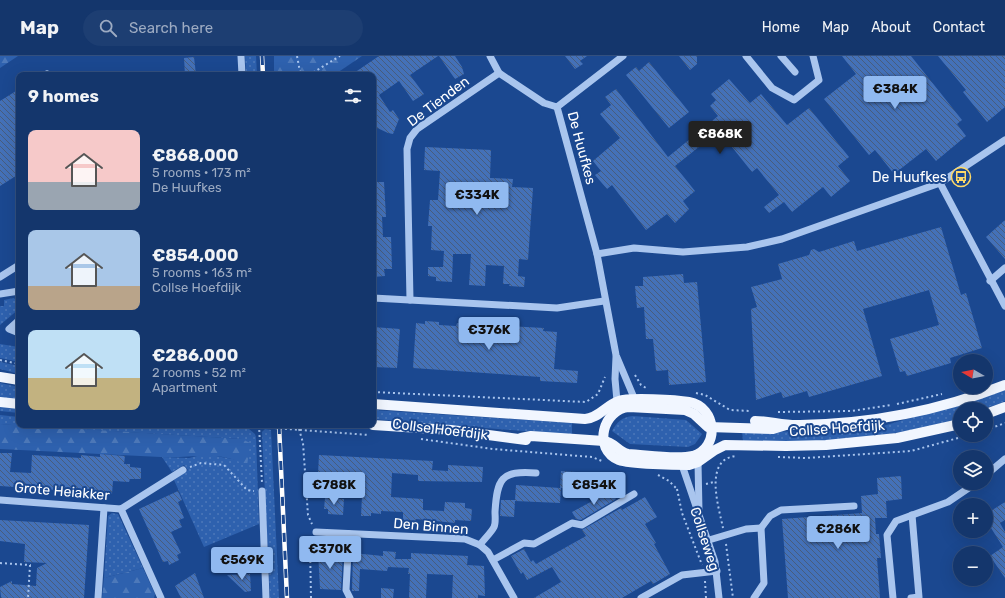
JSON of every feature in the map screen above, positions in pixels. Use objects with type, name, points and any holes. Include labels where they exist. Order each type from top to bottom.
[{"type":"main road","points":[[2,376],[16,379]]},
{"type":"main road","name":"Collse Hoefdijk","points":[[711,424],[773,422],[786,425],[852,423],[914,414],[982,394],[1005,385]]},
{"type":"main road","points":[[635,400],[691,402],[701,407],[711,424],[712,433],[708,444],[698,458],[682,465],[620,460],[609,452],[605,444],[605,424],[617,406],[635,400]]},
{"type":"main road","points":[[0,402],[16,404]]},
{"type":"main road","name":"Collse Hoefdijk","points":[[376,404],[585,419],[592,418],[617,406]]},
{"type":"main road","points":[[617,406],[682,409],[690,411],[705,426],[711,424]]},
{"type":"main road","points":[[993,411],[1005,407]]},
{"type":"main road","name":"Collse Hoefdijk","points":[[698,458],[725,445],[806,446],[896,438],[953,426]]},
{"type":"main road","name":"Collse Hoefdijk","points":[[373,430],[451,430],[521,438],[531,436],[605,444]]},
{"type":"main road","points":[[605,444],[610,442],[622,452],[628,454],[698,458]]},
{"type":"street","points":[[241,56],[242,72]]},
{"type":"street","points":[[490,56],[499,73],[544,103],[557,107]]},
{"type":"street","name":"De Huufkes","points":[[623,56],[557,107],[596,254],[604,301],[616,355],[635,400]]},
{"type":"street","points":[[746,56],[772,88],[794,100],[819,80],[813,56]]},
{"type":"street","points":[[781,56],[795,72]]},
{"type":"street","name":"De Tienden","points":[[410,300],[407,149],[410,138],[417,129],[499,73]]},
{"type":"street","points":[[596,254],[634,248],[683,252],[747,247],[782,239],[940,183],[1005,140]]},
{"type":"street","points":[[940,183],[990,281],[1005,306]]},
{"type":"street","points":[[0,276],[16,267]]},
{"type":"street","points":[[990,281],[1005,268]]},
{"type":"street","points":[[0,294],[16,291]]},
{"type":"street","points":[[376,298],[557,308],[604,301]]},
{"type":"street","points":[[16,323],[9,329],[16,332]]},
{"type":"street","name":"De Huufkes","points":[[616,355],[615,379],[617,406]]},
{"type":"street","name":"Collseweg","points":[[698,458],[700,494],[699,513]]},
{"type":"street","points":[[993,469],[1005,459]]},
{"type":"street","name":"Collseweg","points":[[682,465],[709,540],[717,571],[719,598]]},
{"type":"street","points":[[161,598],[122,509],[183,470]]},
{"type":"street","points":[[480,545],[495,526],[496,490],[502,481],[510,474],[519,472],[536,473]]},
{"type":"street","points":[[893,598],[887,535],[896,521],[948,502],[966,490]]},
{"type":"street","points":[[262,491],[266,598]]},
{"type":"street","points":[[493,560],[524,543],[534,544],[572,523],[582,525],[634,494]]},
{"type":"street","name":"Grote Heiakker","points":[[0,500],[122,509]]},
{"type":"street","points":[[754,598],[764,583],[761,528],[770,516],[780,510],[854,506]]},
{"type":"street","points":[[98,598],[104,508]]},
{"type":"street","points":[[911,598],[919,597],[912,515]]},
{"type":"street","points":[[709,540],[746,529],[761,528]]},
{"type":"street","name":"Den Binnen","points":[[316,532],[465,539],[480,545],[488,552],[514,598]]},
{"type":"street","points":[[349,534],[346,590],[350,598]]},
{"type":"street","points":[[641,598],[682,576],[704,571],[717,571]]},
{"type":"path","points":[[297,56],[300,72]]},
{"type":"path","points":[[314,72],[340,56]]},
{"type":"path","points":[[0,360],[16,363]]},
{"type":"path","points":[[376,392],[586,402],[598,394],[604,382]]},
{"type":"path","name":"Collse Hoefdijk","points":[[771,412],[851,411],[895,405],[948,393]]},
{"type":"path","points":[[736,411],[757,412]]},
{"type":"path","points":[[993,427],[1005,423]]},
{"type":"path","points":[[183,470],[201,463],[218,463],[229,469],[246,490],[262,491],[259,428]]},
{"type":"path","name":"Collse Hoefdijk","points":[[286,428],[373,430]]},
{"type":"path","points":[[299,429],[303,443],[308,515],[316,532],[310,545],[311,598]]},
{"type":"path","name":"Collse Hoefdijk","points":[[419,439],[493,449],[577,455]]},
{"type":"path","points":[[714,482],[719,468],[731,457]]},
{"type":"path","name":"Collseweg","points":[[677,489],[682,513],[704,571],[706,598]]},
{"type":"path","points":[[0,563],[30,565],[28,598]]},
{"type":"path","points":[[733,590],[733,598]]},
{"type":"green space","points":[[0,56],[18,56],[0,68]]},
{"type":"green space","points":[[245,56],[256,56],[257,72],[246,72]]},
{"type":"green space","points":[[274,56],[362,56],[338,72],[274,72]]},
{"type":"green space","points":[[14,298],[16,300],[16,312],[0,325],[0,306],[4,306],[4,300]]},
{"type":"green space","points":[[0,344],[16,347],[16,361],[0,358]]},
{"type":"green space","points":[[0,362],[16,365],[16,373],[0,369]]},
{"type":"green space","points":[[0,383],[16,386],[16,401],[0,399]]},
{"type":"green space","points":[[1005,390],[1005,401],[993,406],[993,402],[964,402],[993,394]]},
{"type":"green space","points":[[0,405],[16,407],[16,413],[0,411]]},
{"type":"green space","points":[[953,405],[953,421],[908,431],[835,441],[743,441],[742,431],[817,432],[883,426]]},
{"type":"green space","points":[[376,410],[572,423],[572,435],[376,419]]},
{"type":"green space","points":[[0,415],[16,417],[16,425],[0,424]]},
{"type":"green space","points":[[633,416],[686,420],[702,434],[695,444],[688,447],[630,444],[612,431],[620,420]]},
{"type":"green space","points":[[0,424],[16,425],[16,428],[65,428],[242,439],[250,443],[247,466],[236,461],[215,456],[161,457],[0,449]]},
{"type":"green space","points":[[58,428],[249,429],[255,434],[256,437],[259,524],[204,547],[174,480],[188,470],[184,465],[172,472],[162,457],[189,458],[205,454],[238,460],[242,439]]},
{"type":"green space","points":[[265,429],[271,430],[279,598],[270,598],[262,432]]},
{"type":"green space","points":[[112,513],[118,514],[143,568],[104,578],[108,516]]},
{"type":"green space","points":[[143,568],[155,594],[154,598],[102,598],[104,578]]},
{"type":"building","points":[[379,56],[438,56],[410,75],[424,94],[413,101],[399,81],[379,95],[390,112],[393,110],[399,119],[393,134],[376,127],[376,72],[355,72]]},
{"type":"building","points":[[439,56],[455,56],[462,67],[464,74],[455,79]]},
{"type":"building","points":[[565,56],[587,56],[580,61],[583,64],[575,69]]},
{"type":"building","points":[[679,56],[697,56],[697,64],[690,70]]},
{"type":"building","points":[[842,56],[911,56],[962,120],[957,124],[966,136],[936,161],[926,149],[894,174],[875,150],[869,155],[824,99],[856,74]]},
{"type":"building","points":[[938,56],[1005,56],[1005,107],[987,122],[963,92],[966,90]]},
{"type":"building","points":[[194,57],[196,72],[185,72],[184,58]]},
{"type":"building","points":[[649,62],[689,112],[669,128],[626,75],[636,67],[639,71]]},
{"type":"building","points":[[729,79],[750,103],[761,94],[787,125],[809,108],[849,157],[838,166],[850,181],[831,197],[823,187],[792,212],[784,202],[769,213],[764,207],[779,195],[757,168],[752,172],[719,131],[675,166],[695,191],[683,201],[689,209],[675,223],[667,214],[646,230],[612,185],[607,189],[595,175],[601,171],[593,161],[620,138],[600,114],[611,105],[605,97],[616,89],[668,157],[718,116],[710,106],[716,100],[711,94]]},
{"type":"building","points":[[16,91],[16,176],[0,186],[0,101]]},
{"type":"building","points":[[425,147],[491,150],[490,178],[513,179],[512,187],[533,188],[528,260],[519,259],[518,276],[525,277],[524,287],[503,284],[504,266],[486,265],[485,286],[469,285],[471,254],[453,254],[452,282],[436,281],[436,277],[428,276],[428,267],[443,267],[444,251],[431,250],[432,226],[428,226],[430,200],[438,200],[440,171],[424,170]]},
{"type":"building","points":[[376,182],[384,182],[386,217],[382,217],[383,237],[391,237],[392,269],[384,269],[385,276],[376,277]]},
{"type":"building","points":[[1005,220],[1005,259],[986,237]]},
{"type":"building","points":[[941,227],[961,295],[966,293],[982,348],[963,354],[953,354],[953,357],[950,358],[951,363],[907,376],[905,371],[900,372],[890,339],[939,325],[929,290],[863,309],[882,376],[809,397],[807,391],[783,398],[781,392],[756,400],[751,309],[757,307],[751,287],[782,279],[778,264],[809,255],[811,250],[814,249],[819,252],[854,241],[857,251]]},
{"type":"building","points":[[683,274],[684,283],[697,282],[706,382],[669,385],[668,370],[656,371],[653,339],[646,339],[644,307],[637,308],[635,286],[643,286],[643,277]]},
{"type":"building","points":[[425,321],[439,322],[439,325],[456,326],[457,323],[544,328],[543,331],[557,332],[554,369],[578,371],[577,383],[540,381],[540,377],[413,368],[416,323],[425,324]]},
{"type":"building","points":[[376,327],[400,329],[397,368],[376,367]]},
{"type":"building","points":[[0,453],[12,453],[10,472],[31,473],[32,455],[81,458],[81,455],[100,457],[100,454],[125,456],[124,464],[130,464],[130,467],[141,468],[141,479],[130,479],[129,482],[113,481],[112,494],[0,486]]},
{"type":"building","points":[[319,455],[433,461],[432,470],[448,471],[448,465],[483,467],[482,482],[418,481],[418,475],[392,473],[391,497],[423,499],[423,510],[444,511],[445,502],[465,503],[465,508],[472,509],[471,521],[455,520],[455,523],[416,519],[416,521],[403,520],[403,512],[381,511],[381,514],[371,513],[371,516],[361,516],[363,476],[318,474]]},
{"type":"building","points":[[561,471],[576,472],[575,489],[561,488],[560,503],[515,501],[514,517],[500,516],[501,500],[515,500],[516,485],[560,488]]},
{"type":"building","points":[[901,476],[902,499],[886,501],[887,518],[875,518],[876,534],[879,534],[881,558],[877,558],[880,598],[788,598],[782,519],[862,513],[861,496],[878,494],[877,478]]},
{"type":"building","points":[[178,491],[182,500],[178,502],[184,518],[179,520],[182,527],[171,532],[181,553],[177,555],[179,560],[169,565],[168,561],[163,562],[139,509]]},
{"type":"building","points":[[611,491],[616,499],[581,520],[576,519],[572,512]]},
{"type":"building","points":[[645,497],[657,517],[645,524],[656,543],[654,544],[670,574],[653,584],[651,581],[622,598],[534,598],[561,582],[552,567],[527,580],[523,572],[521,574],[511,556],[524,549],[531,562],[533,560],[536,564],[586,536],[582,530],[621,508],[622,510]]},
{"type":"building","points":[[325,498],[344,499],[343,515],[328,514],[328,509],[324,509]]},
{"type":"building","points":[[1005,502],[1005,520],[1000,523],[1005,532],[1005,578],[993,560],[993,554],[1003,547],[993,531],[993,510]]},
{"type":"building","points":[[0,520],[89,525],[84,598],[1,598],[0,587],[12,581],[12,584],[36,586],[37,568],[47,563],[24,562],[25,544],[0,541]]},
{"type":"building","points":[[318,551],[343,553],[341,590],[320,589]]},
{"type":"building","points":[[383,551],[396,552],[395,559],[411,559],[411,553],[468,556],[467,565],[484,566],[485,596],[478,595],[478,598],[452,598],[453,575],[427,574],[426,598],[409,598],[409,568],[388,567],[387,571],[360,569],[359,591],[352,591],[353,553],[383,556]]},
{"type":"building","points":[[195,573],[204,598],[181,598],[175,586]]},
{"type":"building","points":[[250,574],[251,591],[245,592],[227,575]]},
{"type":"building","points":[[381,588],[394,589],[393,598],[381,598]]},
{"type":"railway","points":[[262,56],[263,72]]},
{"type":"railway","points":[[279,428],[287,598]]},
{"type":"place","name":"De Huufkes","points":[[961,177]]}]
